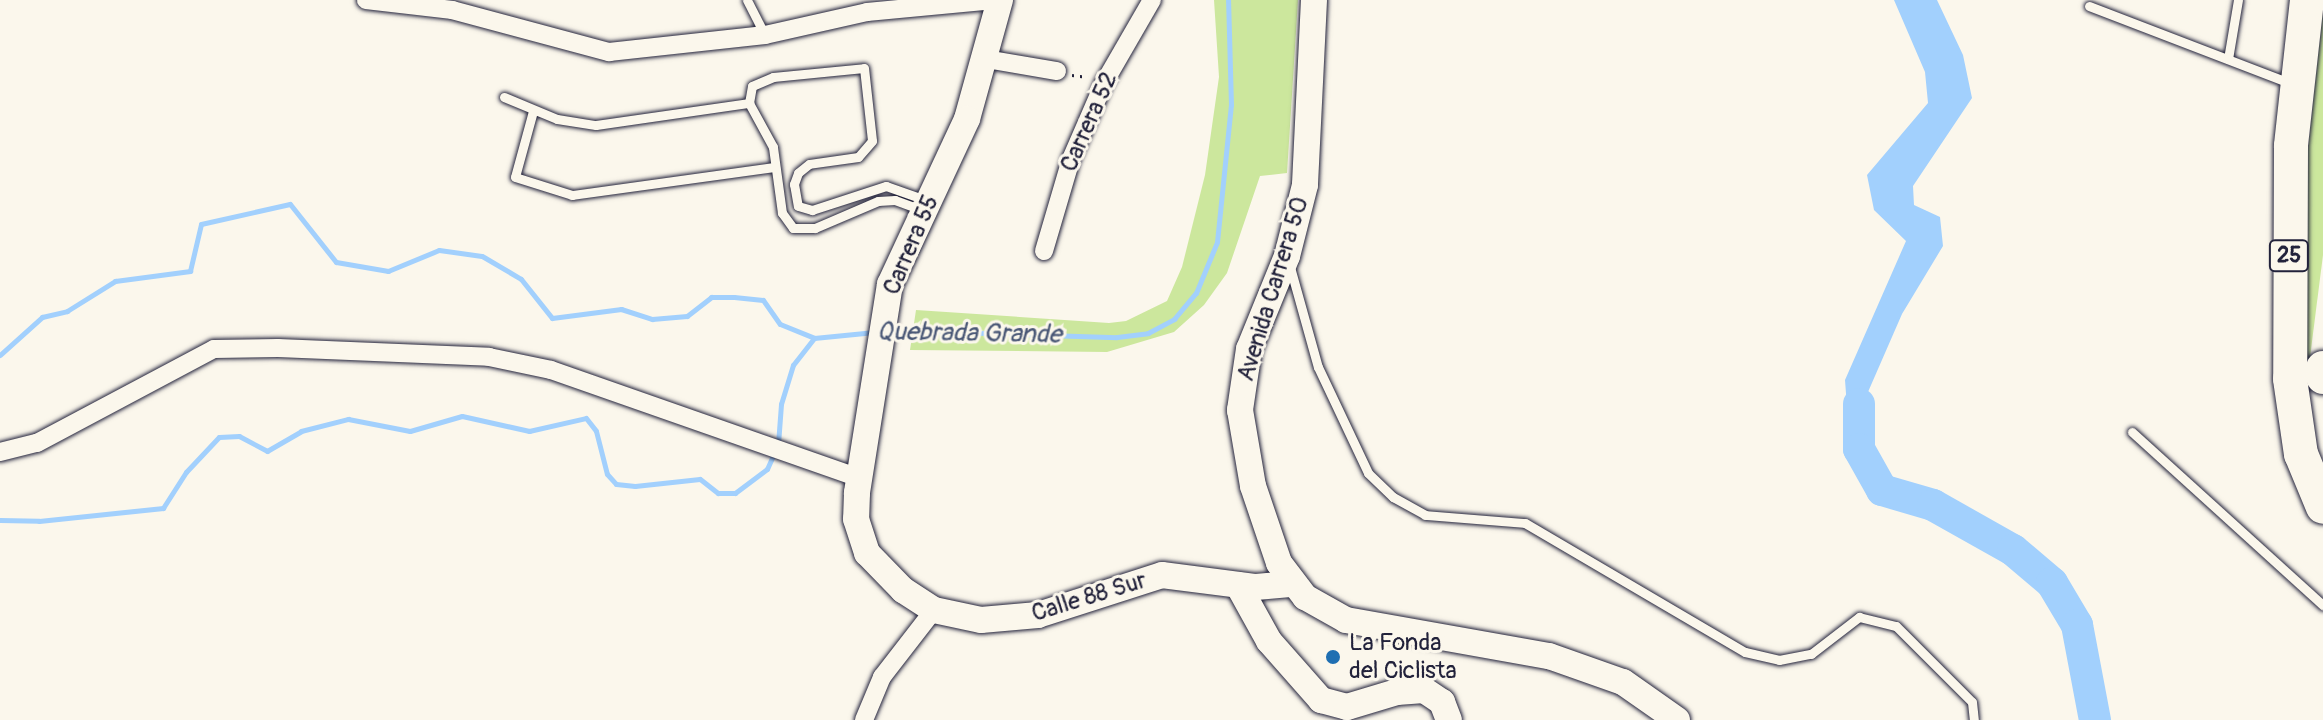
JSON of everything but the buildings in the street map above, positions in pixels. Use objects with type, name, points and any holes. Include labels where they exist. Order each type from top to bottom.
[{"type":"highway","name":"25","points":[[2307,0],[2295,85],[2288,210],[2290,379],[2301,454],[2323,507]]},
{"type":"highway","points":[[2323,368],[2323,377]]},
{"type":"street","points":[[366,0],[453,5],[609,52],[765,35],[867,12],[997,0]]},
{"type":"street","name":"Carrera 55","points":[[934,610],[903,590],[867,553],[856,519],[859,478],[884,309],[899,261],[967,119],[986,59],[997,0]]},
{"type":"street","name":"Carrera 52","points":[[1044,251],[1071,159],[1104,83],[1152,0]]},
{"type":"street","name":"Avenida Carrera 50","points":[[1314,0],[1305,185],[1287,256],[1249,349],[1240,410],[1253,486],[1279,563],[1293,584],[1319,607],[1346,620],[1549,656],[1623,682],[1677,720]]},
{"type":"street","points":[[986,59],[1057,71]]},
{"type":"street","points":[[0,452],[37,443],[214,349],[278,348],[489,357],[551,370],[859,478]]},
{"type":"street","name":"Calle 88 Sur","points":[[934,610],[981,620],[1038,615],[1176,574],[1238,585],[1293,584]]},
{"type":"street","points":[[1238,585],[1269,641],[1321,700],[1347,707],[1413,689],[1435,695],[1449,720]]},
{"type":"street","points":[[864,720],[882,677],[934,610]]},
{"type":"lane","points":[[747,0],[765,35]]},
{"type":"lane","points":[[2228,59],[2238,0]]},
{"type":"lane","points":[[2089,6],[2295,85]]},
{"type":"lane","points":[[864,68],[875,127],[872,141],[858,157],[809,164],[798,173],[794,184],[798,206],[812,210],[886,186],[927,206],[895,200],[878,201],[815,228],[793,228],[782,213],[768,131],[749,103],[752,86],[761,80],[864,68]]},
{"type":"lane","points":[[504,97],[533,111],[576,123],[616,125],[749,103]]},
{"type":"lane","points":[[533,111],[515,177],[572,195],[775,167]]},
{"type":"lane","points":[[1287,256],[1318,367],[1368,473],[1393,497],[1425,515],[1525,523],[1720,638],[1767,658],[1811,654],[1859,617],[1896,626],[1972,702],[1974,720]]},
{"type":"lane","points":[[2132,432],[2323,605]]},
{"type":"green space","points":[[1214,0],[1298,0],[1287,173],[1260,176],[1227,273],[1204,305],[1174,332],[1107,352],[910,350],[916,310],[1109,323],[1126,321],[1167,301],[1182,267],[1205,175],[1219,77]]},
{"type":"green space","points":[[2323,10],[2323,255],[2308,373],[2300,373],[2306,168]]},
{"type":"water","points":[[1894,0],[1937,0],[1963,55],[1972,98],[1913,186],[1914,205],[1940,217],[1943,246],[1902,314],[1868,392],[1873,449],[1850,448],[1845,380],[1906,241],[1874,210],[1867,175],[1928,103],[1925,72]]},
{"type":"waterway","name":"Quebrada Grande","points":[[889,330],[1117,337],[1148,333],[1174,319],[1196,293],[1217,242],[1231,105],[1228,0]]},
{"type":"waterway","name":"Quebrada Grande","points":[[0,355],[42,317],[67,311],[115,281],[190,271],[201,224],[290,204],[336,262],[388,271],[439,250],[482,256],[521,279],[552,318],[621,309],[652,319],[687,316],[711,297],[734,297],[763,300],[780,324],[814,338],[875,332]]},
{"type":"waterway","points":[[778,444],[781,404],[793,365],[814,338]]},
{"type":"waterway","points":[[1859,404],[1859,449],[1882,490],[1933,505],[2013,550],[2052,583],[2077,625],[2095,720]]},
{"type":"waterway","points":[[0,520],[39,521],[163,508],[186,472],[219,437],[239,436],[267,451],[301,431],[348,419],[410,431],[462,416],[529,431],[586,418],[596,431],[607,474],[616,484],[635,486],[700,479],[718,493],[735,493],[767,469],[774,453]]},
{"type":"place","name":"La Fonda del Ciclista","points":[[1333,657]]}]
